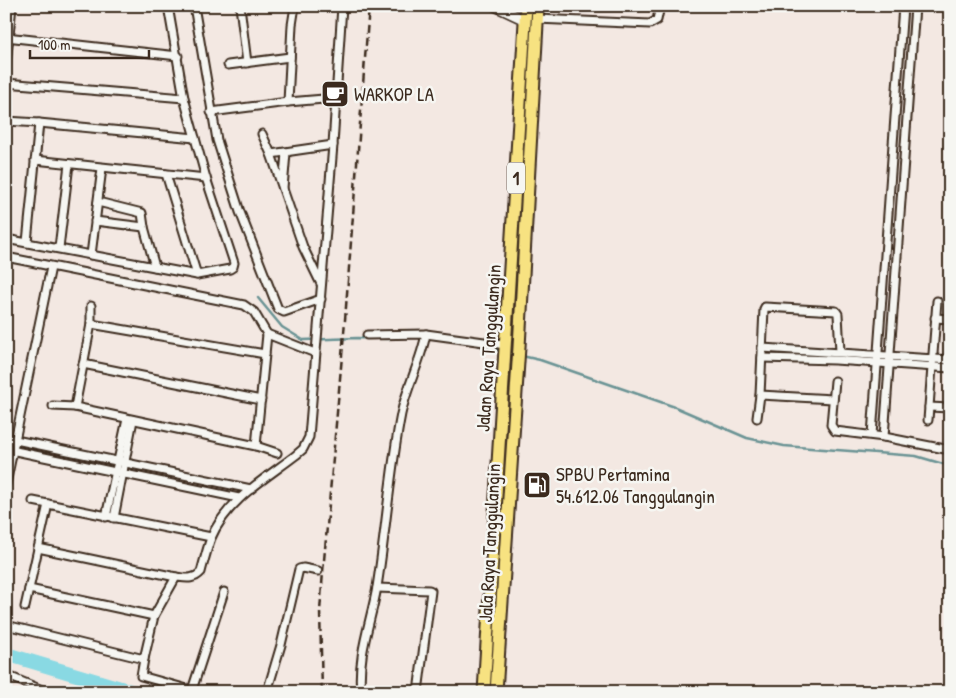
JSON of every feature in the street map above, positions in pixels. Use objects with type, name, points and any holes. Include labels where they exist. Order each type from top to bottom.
[{"type":"highway","name":"Jalan Raya Tanggulangin","points":[[484,692],[526,6]]},
{"type":"highway","name":"Jalan Raya Tanggulangin","points":[[518,366],[538,6]]},
{"type":"highway","points":[[521,98],[528,101],[533,99]]},
{"type":"highway","points":[[520,122],[526,119],[532,123]]},
{"type":"highway","name":"Jala Raya Tanggulangin","points":[[496,692],[518,366]]},
{"type":"street","points":[[6,64],[12,6]]},
{"type":"street","points":[[6,239],[197,275],[233,267],[234,263],[206,178],[184,98],[178,56],[167,6]]},
{"type":"street","points":[[194,6],[217,140],[240,212],[278,309],[284,312],[320,298]]},
{"type":"street","points":[[240,6],[247,63]]},
{"type":"street","points":[[290,6],[292,25]]},
{"type":"street","points":[[288,102],[292,25],[295,6]]},
{"type":"street","points":[[38,548],[176,577],[194,578],[201,572],[211,537],[229,510],[250,489],[296,456],[303,448],[309,437],[333,145],[342,6]]},
{"type":"street","points":[[495,6],[525,20]]},
{"type":"street","points":[[537,19],[650,24],[657,20],[660,6]]},
{"type":"street","points":[[872,435],[903,6]]},
{"type":"street","points":[[884,437],[914,6]]},
{"type":"street","points":[[8,37],[178,56]]},
{"type":"street","points":[[228,65],[290,57]]},
{"type":"street","points":[[6,83],[184,98]]},
{"type":"street","points":[[211,112],[336,98]]},
{"type":"street","points":[[6,121],[195,138]]},
{"type":"street","points":[[27,242],[39,123]]},
{"type":"street","points":[[262,134],[271,154],[303,247],[321,284]]},
{"type":"street","points":[[271,154],[333,145]]},
{"type":"street","points":[[283,191],[286,153]]},
{"type":"street","points":[[35,160],[206,178]]},
{"type":"street","points":[[59,248],[70,164]]},
{"type":"street","points":[[92,255],[102,168]]},
{"type":"street","points":[[166,174],[197,275]]},
{"type":"street","points":[[889,193],[901,194]]},
{"type":"street","points":[[98,202],[142,212],[144,228],[155,267]]},
{"type":"street","points":[[95,221],[144,228]]},
{"type":"street","points":[[6,258],[244,305],[254,312],[267,334],[256,446]]},
{"type":"street","points":[[6,484],[10,450],[15,440],[52,267]]},
{"type":"street","points":[[928,420],[937,301]]},
{"type":"street","points":[[75,407],[91,324],[91,306]]},
{"type":"street","points":[[757,418],[765,307],[825,309],[838,312],[840,352]]},
{"type":"street","points":[[935,318],[950,319]]},
{"type":"street","points":[[91,324],[265,354]]},
{"type":"street","points":[[267,334],[316,349]]},
{"type":"street","points":[[361,692],[360,679],[363,644],[377,588],[402,412],[426,334]]},
{"type":"street","points":[[367,335],[426,334],[506,347]]},
{"type":"street","points":[[762,348],[878,355],[890,359],[932,362],[950,360]]},
{"type":"street","points":[[762,358],[877,363],[890,359]]},
{"type":"street","points":[[932,362],[950,368]]},
{"type":"street","points":[[83,364],[261,400]]},
{"type":"street","points":[[835,382],[831,424],[835,430],[950,450]]},
{"type":"street","points":[[760,395],[833,399]]},
{"type":"street","points":[[54,406],[75,407],[277,452]]},
{"type":"street","points":[[929,407],[950,408]]},
{"type":"street","points":[[114,518],[130,419]]},
{"type":"street","points":[[6,438],[250,489]]},
{"type":"street","points":[[10,450],[240,498]]},
{"type":"street","points":[[106,517],[120,472]]},
{"type":"street","points":[[33,502],[211,537]]},
{"type":"street","points":[[26,607],[48,504]]},
{"type":"street","points":[[267,692],[299,569],[318,571]]},
{"type":"street","points":[[176,577],[154,616],[141,676],[195,691],[224,592]]},
{"type":"street","points":[[377,588],[431,591],[418,692]]},
{"type":"street","points":[[29,589],[154,616]]},
{"type":"street","points":[[6,625],[144,659]]},
{"type":"street","points":[[6,675],[47,692]]},
{"type":"waterway","points":[[258,298],[282,327],[303,340],[399,338]]},
{"type":"waterway","points":[[468,343],[502,351]]},
{"type":"waterway","points":[[522,356],[540,360],[675,407],[747,438],[784,446],[916,456],[950,466]]},
{"type":"waterway","points":[[6,654],[134,692]]},
{"type":"railway","points":[[322,692],[320,611],[369,6]]},
{"type":"place","name":"WARKOP LA","points":[[335,94]]},
{"type":"place","name":"SPBU Pertamina 54.612.06 Tanggulangin","points":[[537,485]]}]
